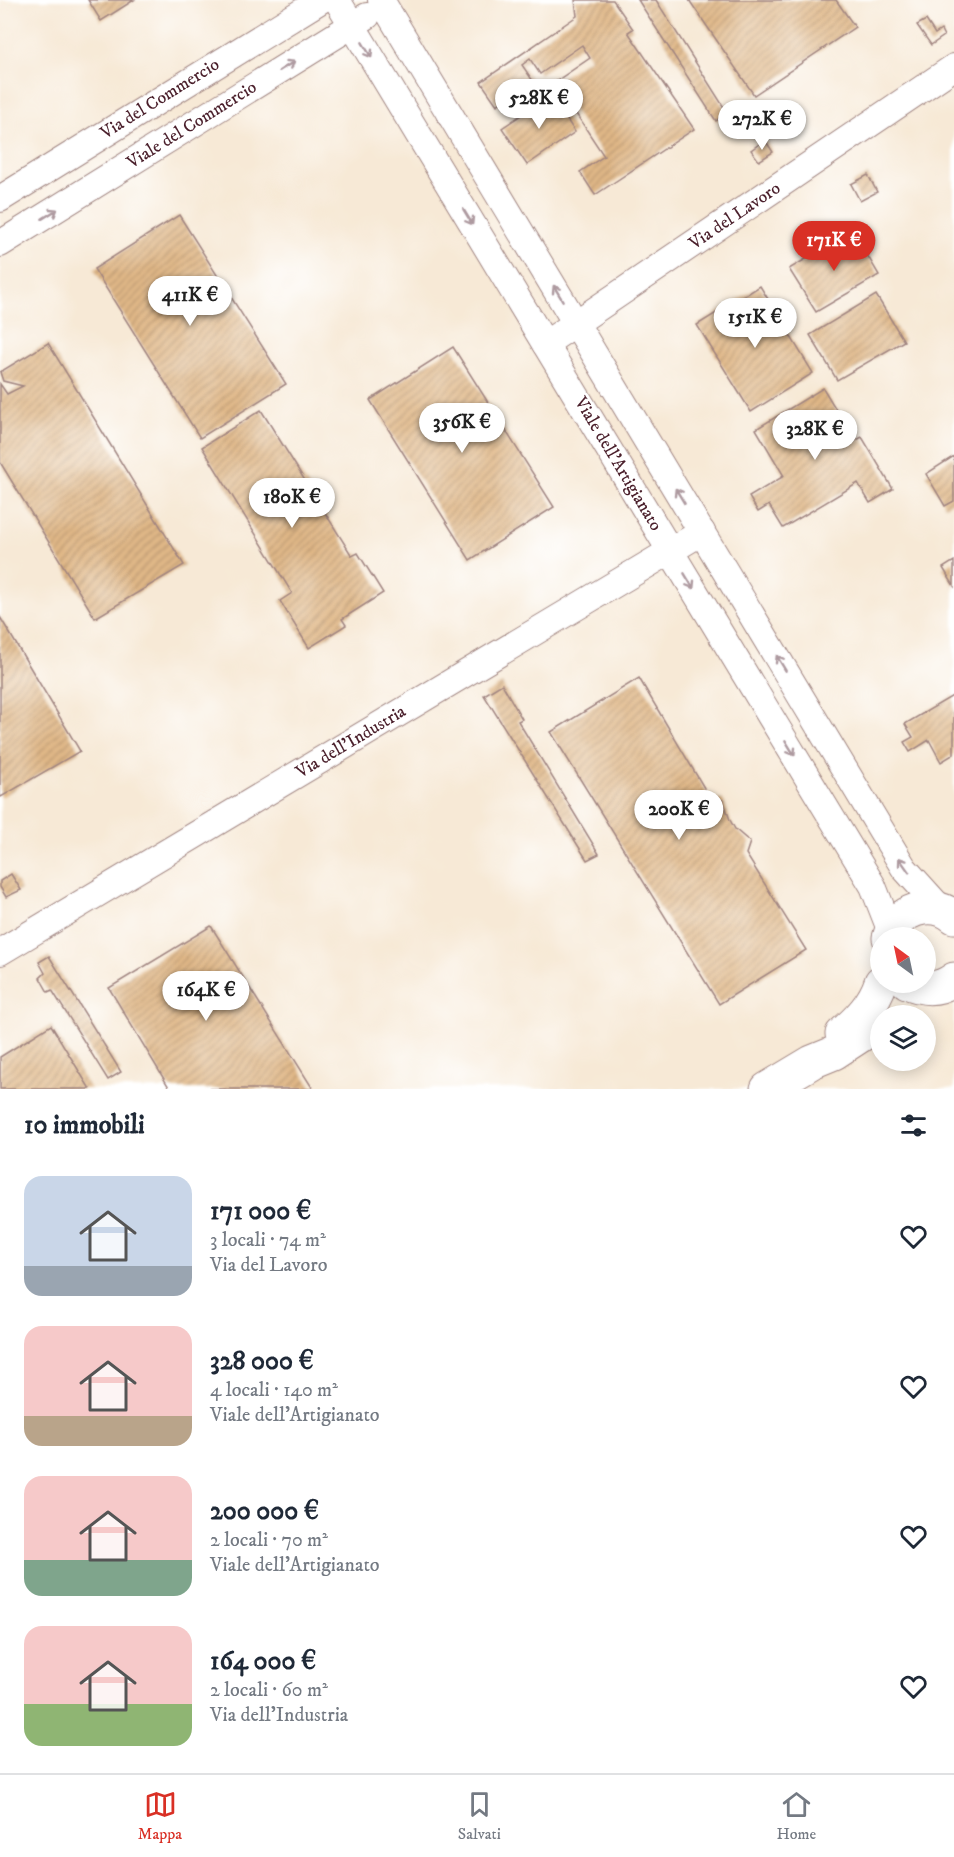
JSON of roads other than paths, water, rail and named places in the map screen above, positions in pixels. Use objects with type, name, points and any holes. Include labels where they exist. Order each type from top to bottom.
[{"type":"street","name":"Via del Commercio","points":[[0,199],[321,0]]},
{"type":"street","name":"Viale dell'Artigianato","points":[[337,0],[873,886],[887,927]]},
{"type":"street","name":"Viale dell'Artigianato","points":[[383,2],[904,868],[948,913]]},
{"type":"street","name":"Viale del Commercio","points":[[0,244],[352,26],[383,2]]},
{"type":"street","name":"Via del Lavoro","points":[[545,344],[954,66]]},
{"type":"street","name":"Via dell'Industria","points":[[0,952],[702,532]]},
{"type":"street","points":[[895,927],[910,911],[924,907],[948,913]]},
{"type":"street","points":[[812,1062],[863,1015],[877,993]]},
{"type":"street","points":[[904,1005],[919,993]]},
{"type":"street","points":[[767,1089],[812,1062],[834,1053],[870,1030]]}]
